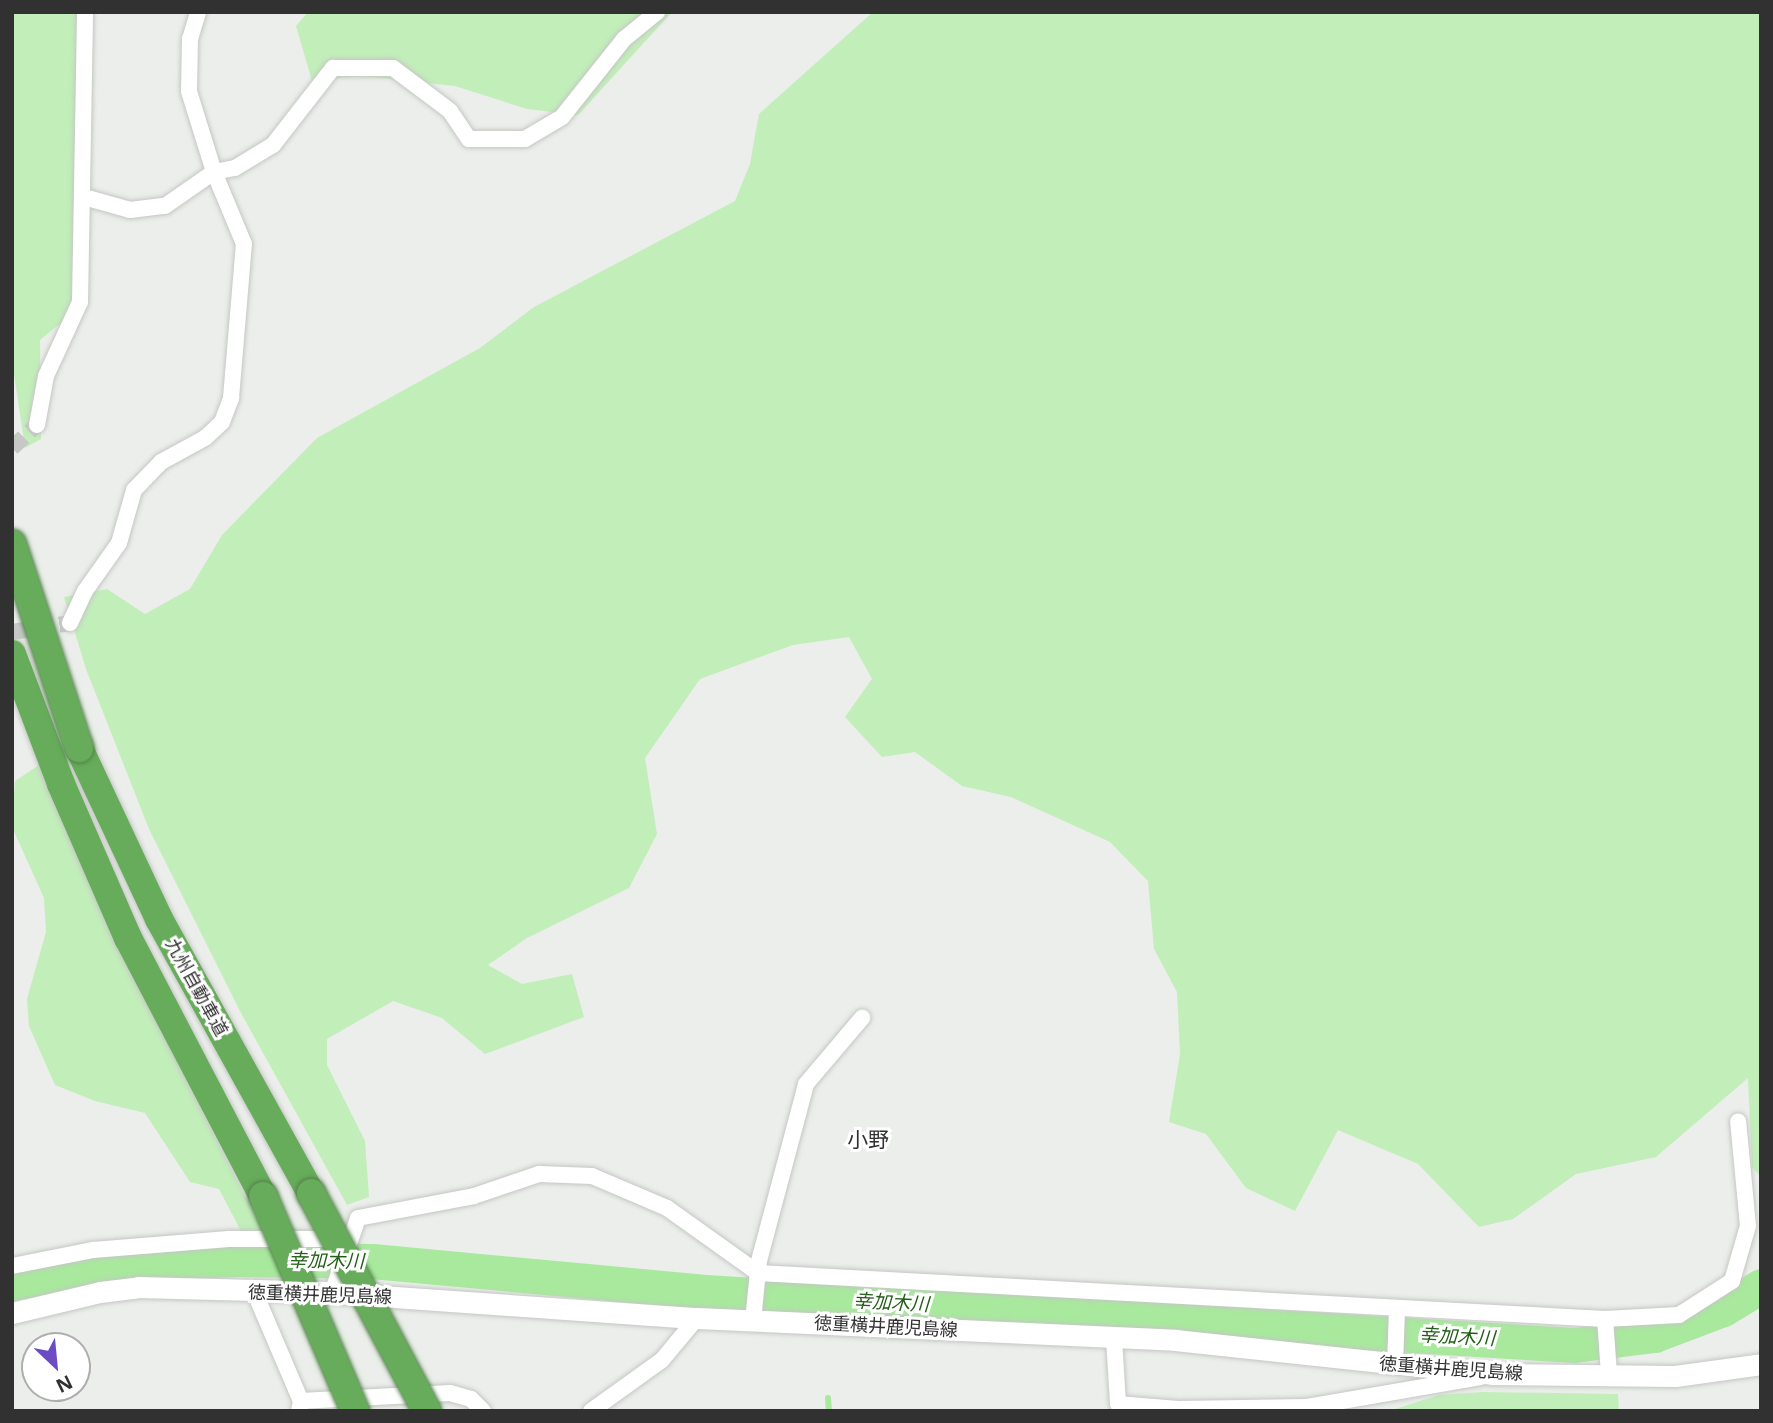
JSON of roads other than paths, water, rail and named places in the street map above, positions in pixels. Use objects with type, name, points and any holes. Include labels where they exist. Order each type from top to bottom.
[{"type":"highway","name":"九州自動車道","points":[[12,544],[79,748],[159,919],[311,1193],[427,1411]]},
{"type":"highway","points":[[12,653],[61,784],[128,938],[263,1196],[355,1411]]},
{"type":"main road","name":"徳重横井鹿児島線","points":[[12,1313],[100,1292],[138,1287],[254,1291],[334,1289],[697,1318],[1227,1345],[1395,1366],[1492,1374],[1675,1376],[1761,1364]]},
{"type":"street","points":[[37,425],[46,376],[80,302],[85,12]]},
{"type":"street","points":[[69,623],[85,591],[119,543],[134,490],[161,462],[205,438],[222,422],[231,398],[244,244],[214,172],[189,91],[190,39],[198,12]]},
{"type":"street","points":[[83,197],[130,211],[165,206],[214,172],[235,168],[273,145],[333,68],[393,68],[450,111],[469,139],[525,139],[562,117],[624,39],[657,12]]},
{"type":"street","points":[[753,1321],[757,1276],[806,1084],[862,1018]]},
{"type":"street","points":[[334,1289],[358,1218],[474,1196],[539,1174],[592,1176],[667,1208],[757,1276],[1605,1319],[1679,1315],[1732,1281],[1748,1226],[1738,1121]]},
{"type":"street","points":[[12,1266],[93,1250],[229,1239],[348,1246]]},
{"type":"street","points":[[254,1291],[300,1406],[450,1393],[471,1399],[483,1411]]},
{"type":"street","points":[[1395,1366],[1397,1310]]},
{"type":"street","points":[[591,1411],[662,1360],[697,1318]]},
{"type":"street","points":[[1605,1319],[1609,1374]]},
{"type":"street","points":[[1114,1338],[1118,1404],[1178,1409],[1307,1407],[1394,1395],[1492,1374]]},
{"type":"waterway","name":"幸加木川","points":[[12,1283],[112,1264],[237,1259],[372,1261],[705,1292],[1574,1345],[1654,1335],[1723,1309],[1761,1286]]},
{"type":"waterway","points":[[828,1398],[829,1411]]},
{"type":"tunnel","points":[[12,448],[37,425]]},
{"type":"tunnel","points":[[12,632],[70,623]]},
{"type":"district","name":"小野","points":[[868,1139]]}]
